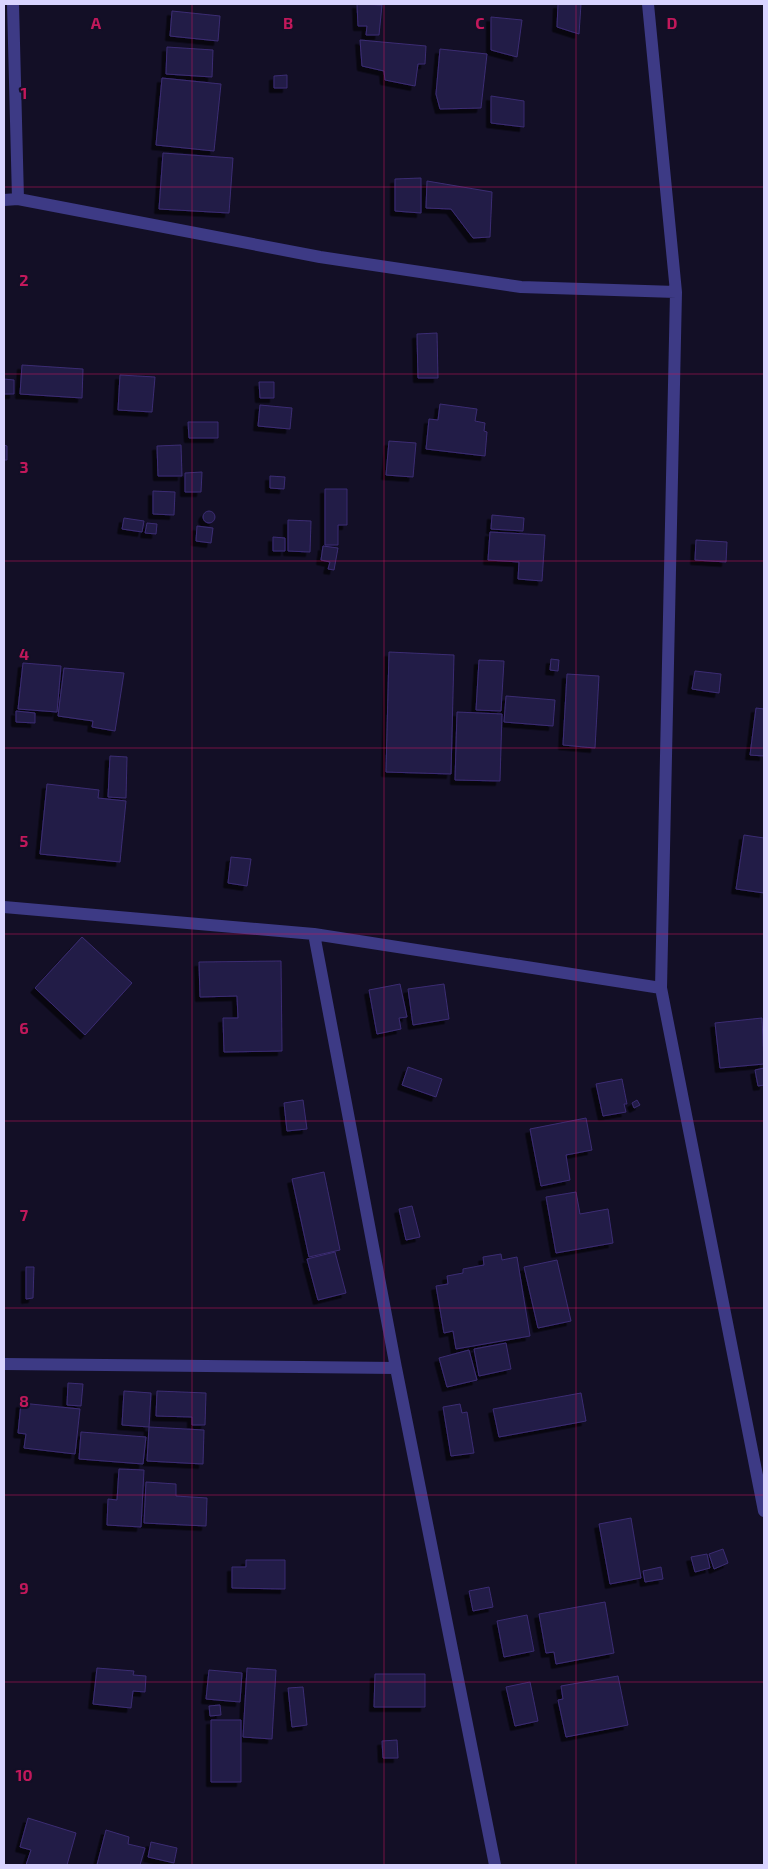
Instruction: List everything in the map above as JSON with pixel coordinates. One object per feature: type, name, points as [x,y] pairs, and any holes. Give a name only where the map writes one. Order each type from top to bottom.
[{"type":"street","points":[[13,4],[18,199]]},
{"type":"street","points":[[648,4],[676,292],[661,988],[764,1511]]},
{"type":"street","points":[[4,200],[18,199],[320,257],[521,287],[676,292]]},
{"type":"street","points":[[4,907],[314,934],[661,988]]},
{"type":"street","points":[[314,934],[396,1368],[495,1865]]},
{"type":"street","points":[[4,1364],[396,1368]]},
{"type":"building","points":[[357,4],[382,5],[379,35],[366,35],[367,26],[358,26]]},
{"type":"building","points":[[558,4],[581,4],[579,34],[557,27]]},
{"type":"building","points":[[172,11],[220,16],[218,41],[170,36]]},
{"type":"building","points":[[491,17],[522,20],[517,57],[491,50]]},
{"type":"building","points":[[360,40],[426,46],[425,64],[418,64],[415,86],[385,80],[384,71],[362,66]]},
{"type":"building","points":[[167,47],[213,50],[212,77],[166,74]]},
{"type":"building","points":[[440,49],[487,54],[481,108],[440,109],[436,94]]},
{"type":"building","points":[[287,75],[287,88],[274,88],[274,76]]},
{"type":"building","points":[[162,78],[221,84],[214,151],[156,145]]},
{"type":"building","points":[[491,96],[524,101],[524,127],[491,123]]},
{"type":"building","points":[[163,153],[233,158],[229,213],[159,209]]},
{"type":"building","points":[[421,178],[421,213],[395,211],[395,179]]},
{"type":"building","points":[[427,181],[492,192],[490,237],[473,238],[451,209],[426,208]]},
{"type":"building","points":[[437,333],[438,378],[418,378],[417,334]]},
{"type":"building","points":[[22,365],[83,369],[82,398],[20,394]]},
{"type":"building","points":[[120,375],[155,377],[152,412],[118,410]]},
{"type":"building","points":[[4,379],[14,380],[14,394],[4,394]]},
{"type":"building","points":[[259,382],[274,382],[274,398],[260,398]]},
{"type":"building","points":[[440,404],[477,409],[475,421],[485,423],[484,431],[487,432],[485,456],[426,449],[429,419],[438,420]]},
{"type":"building","points":[[260,405],[292,408],[290,429],[258,426]]},
{"type":"building","points":[[188,422],[218,422],[218,438],[189,438]]},
{"type":"building","points":[[389,441],[416,443],[413,477],[386,475]]},
{"type":"building","points":[[4,445],[7,446],[7,460],[4,460]]},
{"type":"building","points":[[181,445],[182,476],[158,476],[157,446]]},
{"type":"building","points":[[202,472],[201,492],[185,492],[185,473]]},
{"type":"building","points":[[270,476],[285,477],[284,489],[270,488]]},
{"type":"building","points":[[325,489],[347,489],[347,525],[338,525],[338,545],[325,545]]},
{"type":"building","points":[[153,491],[175,492],[174,515],[153,514]]},
{"type":"building","points":[[207,511],[211,511],[215,517],[211,523],[207,523],[203,519],[203,515]]},
{"type":"building","points":[[492,515],[524,518],[523,531],[491,529]]},
{"type":"building","points":[[124,518],[144,521],[142,532],[122,529]]},
{"type":"building","points":[[288,520],[311,521],[310,552],[288,551]]},
{"type":"building","points":[[147,523],[157,524],[156,534],[145,533]]},
{"type":"building","points":[[197,526],[213,528],[211,543],[196,541]]},
{"type":"building","points":[[490,532],[545,535],[542,581],[518,579],[519,562],[488,560]]},
{"type":"building","points":[[273,537],[285,538],[285,551],[273,551]]},
{"type":"building","points":[[696,540],[727,542],[726,562],[695,560]]},
{"type":"building","points":[[323,546],[338,548],[334,570],[328,569],[330,562],[321,560]]},
{"type":"building","points":[[389,652],[454,655],[451,774],[386,772]]},
{"type":"building","points":[[551,659],[559,660],[558,671],[550,670]]},
{"type":"building","points":[[479,660],[504,661],[501,711],[476,710]]},
{"type":"building","points":[[23,663],[61,666],[57,712],[18,709]]},
{"type":"building","points":[[64,668],[124,673],[115,731],[92,727],[93,721],[58,716]]},
{"type":"building","points":[[695,671],[721,674],[719,693],[692,689]]},
{"type":"building","points":[[567,674],[599,676],[595,748],[563,745]]},
{"type":"building","points":[[506,696],[555,700],[553,726],[504,722]]},
{"type":"building","points":[[756,708],[764,709],[764,756],[750,755]]},
{"type":"building","points":[[16,711],[35,713],[35,723],[16,722]]},
{"type":"building","points":[[457,712],[502,714],[500,781],[455,780]]},
{"type":"building","points":[[110,756],[127,757],[126,798],[108,797]]},
{"type":"building","points":[[47,784],[99,790],[98,798],[126,801],[120,862],[40,854]]},
{"type":"building","points":[[744,835],[764,838],[764,893],[736,889]]},
{"type":"building","points":[[231,857],[251,859],[247,886],[228,883]]},
{"type":"building","points":[[82,937],[132,983],[85,1035],[35,988]]},
{"type":"building","points":[[281,961],[282,1051],[224,1052],[223,1018],[238,1018],[237,996],[200,997],[199,962]]},
{"type":"building","points":[[400,984],[407,1017],[399,1018],[401,1029],[377,1034],[369,990]]},
{"type":"building","points":[[444,984],[449,1019],[413,1025],[408,989]]},
{"type":"building","points":[[762,1018],[764,1064],[720,1068],[715,1023]]},
{"type":"building","points":[[408,1067],[442,1079],[436,1097],[402,1085]]},
{"type":"building","points":[[764,1068],[764,1085],[758,1086],[755,1070]]},
{"type":"building","points":[[622,1079],[627,1104],[624,1104],[626,1112],[603,1116],[596,1084]]},
{"type":"building","points":[[303,1100],[307,1129],[287,1131],[284,1103]]},
{"type":"building","points":[[637,1100],[640,1105],[634,1108],[632,1103]]},
{"type":"building","points":[[586,1118],[592,1150],[566,1155],[570,1180],[541,1186],[530,1129]]},
{"type":"building","points":[[324,1172],[340,1250],[309,1257],[292,1179]]},
{"type":"building","points":[[576,1192],[580,1214],[608,1209],[613,1243],[556,1253],[546,1197]]},
{"type":"building","points":[[412,1206],[420,1237],[406,1240],[399,1209]]},
{"type":"building","points":[[335,1252],[346,1293],[318,1300],[307,1259]]},
{"type":"building","points":[[501,1254],[502,1260],[517,1257],[530,1336],[456,1349],[453,1331],[444,1333],[436,1286],[448,1284],[447,1276],[463,1273],[463,1269],[484,1265],[483,1257]]},
{"type":"building","points":[[557,1260],[571,1321],[538,1328],[524,1267]]},
{"type":"building","points":[[26,1267],[34,1267],[33,1298],[26,1299]]},
{"type":"building","points":[[506,1343],[511,1369],[479,1376],[474,1349]]},
{"type":"building","points":[[469,1350],[477,1380],[447,1387],[439,1358]]},
{"type":"building","points":[[68,1383],[83,1384],[81,1406],[67,1405]]},
{"type":"building","points":[[124,1391],[151,1393],[149,1427],[122,1425]]},
{"type":"building","points":[[157,1391],[206,1393],[205,1425],[192,1425],[192,1417],[156,1416]]},
{"type":"building","points":[[581,1393],[586,1421],[499,1437],[493,1409]]},
{"type":"building","points":[[21,1403],[80,1409],[75,1454],[24,1448],[26,1434],[18,1433]]},
{"type":"building","points":[[460,1404],[462,1413],[467,1412],[474,1453],[451,1456],[443,1407]]},
{"type":"building","points":[[149,1427],[204,1430],[203,1464],[147,1461]]},
{"type":"building","points":[[81,1432],[146,1437],[143,1464],[79,1459]]},
{"type":"building","points":[[119,1469],[144,1470],[141,1527],[107,1525],[108,1499],[117,1500]]},
{"type":"building","points":[[146,1482],[176,1484],[176,1496],[207,1498],[206,1526],[144,1523]]},
{"type":"building","points":[[631,1518],[641,1578],[610,1584],[599,1524]]},
{"type":"building","points":[[723,1549],[728,1563],[714,1569],[709,1554]]},
{"type":"building","points":[[707,1554],[710,1568],[695,1572],[691,1557]]},
{"type":"building","points":[[246,1560],[285,1560],[285,1589],[232,1588],[232,1567],[246,1567]]},
{"type":"building","points":[[661,1567],[663,1579],[645,1582],[643,1571]]},
{"type":"building","points":[[489,1587],[493,1607],[473,1611],[469,1591]]},
{"type":"building","points":[[605,1602],[614,1653],[556,1664],[554,1652],[546,1653],[539,1614]]},
{"type":"building","points":[[527,1615],[534,1651],[504,1657],[497,1621]]},
{"type":"building","points":[[97,1668],[134,1671],[133,1675],[146,1676],[145,1692],[133,1691],[131,1708],[93,1704]]},
{"type":"building","points":[[247,1668],[276,1670],[272,1739],[243,1737]]},
{"type":"building","points":[[209,1670],[242,1673],[240,1702],[206,1699]]},
{"type":"building","points":[[375,1674],[425,1674],[425,1707],[374,1707]]},
{"type":"building","points":[[618,1676],[628,1725],[566,1737],[558,1700],[563,1699],[561,1686]]},
{"type":"building","points":[[530,1682],[538,1721],[515,1726],[506,1687]]},
{"type":"building","points":[[303,1687],[307,1725],[292,1727],[288,1688]]},
{"type":"building","points":[[220,1705],[221,1715],[210,1716],[209,1706]]},
{"type":"building","points":[[211,1720],[241,1720],[241,1782],[211,1782]]},
{"type":"building","points":[[397,1740],[398,1758],[383,1758],[382,1741]]},
{"type":"building","points":[[28,1818],[76,1833],[67,1865],[26,1865],[31,1850],[20,1847]]},
{"type":"building","points":[[106,1830],[129,1837],[128,1844],[145,1848],[140,1865],[97,1865]]},
{"type":"building","points":[[151,1842],[177,1848],[174,1863],[148,1857]]}]
